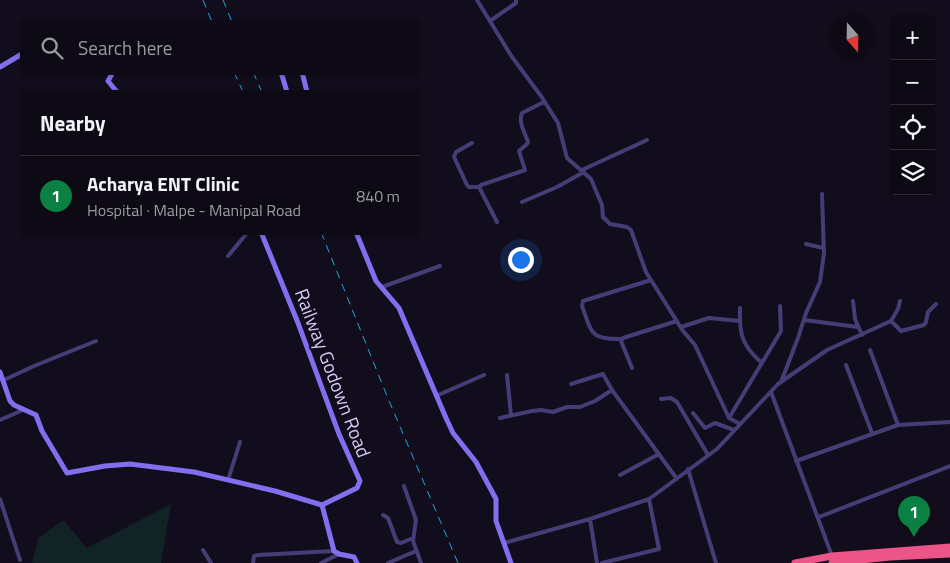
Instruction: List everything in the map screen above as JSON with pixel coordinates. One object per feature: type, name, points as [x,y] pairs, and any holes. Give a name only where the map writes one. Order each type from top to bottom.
[{"type":"highway","points":[[795,563],[950,547]]},
{"type":"highway","points":[[832,559],[891,560],[950,554]]},
{"type":"street","points":[[477,0],[512,57],[558,123],[567,158],[591,179],[602,205],[603,217],[610,224],[627,227],[631,230],[646,272],[681,327],[695,345],[729,418],[740,424]]},
{"type":"street","points":[[490,21],[516,3],[516,0]]},
{"type":"street","points":[[0,67],[20,55]]},
{"type":"street","points":[[112,75],[108,81],[115,90]]},
{"type":"street","points":[[282,75],[286,90]]},
{"type":"street","points":[[303,75],[306,90]]},
{"type":"street","points":[[472,143],[456,152],[454,157],[469,187],[479,187],[525,170],[520,151],[528,142],[520,116],[522,113],[544,102]]},
{"type":"street","points":[[522,202],[557,187],[583,171],[647,140]]},
{"type":"street","points":[[479,187],[496,222]]},
{"type":"street","points":[[780,382],[820,282],[823,266],[822,194]]},
{"type":"street","points":[[228,256],[246,235]]},
{"type":"street","name":"Railway Godown Road","points":[[262,235],[298,323],[339,434],[360,481],[357,488],[322,505]]},
{"type":"street","points":[[357,235],[376,281],[400,308],[453,433],[476,462],[496,499],[496,521],[511,563]]},
{"type":"street","points":[[806,244],[823,248]]},
{"type":"street","points":[[382,288],[440,266]]},
{"type":"street","points":[[651,280],[583,302],[582,306],[592,332],[602,339],[622,339],[624,336],[677,321]]},
{"type":"street","points":[[852,301],[854,314],[862,335]]},
{"type":"street","points":[[504,543],[649,499],[717,449],[780,382],[826,350],[891,320],[898,309],[900,301]]},
{"type":"street","points":[[891,320],[901,331],[924,325],[928,312],[936,304]]},
{"type":"street","points":[[729,418],[781,331],[780,306]]},
{"type":"street","points":[[740,308],[744,344],[762,362]]},
{"type":"street","points":[[681,327],[709,318],[740,321]]},
{"type":"street","points":[[804,320],[858,326]]},
{"type":"street","points":[[622,339],[632,368]]},
{"type":"street","points":[[4,380],[96,341]]},
{"type":"street","points":[[870,350],[898,425]]},
{"type":"street","points":[[846,365],[872,433]]},
{"type":"street","points":[[0,373],[10,401],[23,410],[36,415],[42,431],[67,473],[105,466],[130,464],[194,472],[275,490],[322,505],[337,553]]},
{"type":"street","points":[[572,384],[603,374],[612,390],[677,479]]},
{"type":"street","points":[[436,396],[484,375]]},
{"type":"street","points":[[507,375],[511,415]]},
{"type":"street","points":[[500,418],[541,410],[553,412],[567,407],[580,407],[595,401],[612,390]]},
{"type":"street","points":[[771,392],[819,517],[832,559]]},
{"type":"street","points":[[661,399],[670,398],[676,402],[708,455]]},
{"type":"street","points":[[0,420],[23,410]]},
{"type":"street","points":[[693,413],[705,428],[715,423],[734,430]]},
{"type":"street","points":[[796,461],[898,425],[950,422]]},
{"type":"street","points":[[228,480],[240,442]]},
{"type":"street","points":[[620,475],[659,454]]},
{"type":"street","points":[[819,517],[950,466]]},
{"type":"street","points":[[688,469],[716,563]]},
{"type":"street","points":[[404,486],[417,524],[414,538],[416,551],[421,563]]},
{"type":"street","points":[[0,499],[20,560]]},
{"type":"street","points":[[602,563],[660,549],[649,499]]},
{"type":"street","points":[[383,515],[388,518],[397,542],[414,538]]},
{"type":"street","points":[[590,518],[597,563]]},
{"type":"street","points":[[203,550],[212,563]]},
{"type":"street","points":[[388,563],[416,551]]},
{"type":"street","points":[[321,563],[337,553]]},
{"type":"street","points":[[253,563],[254,556],[258,555],[337,553],[354,557],[357,563]]},
{"type":"shaded area","points":[[171,504],[161,563],[32,563],[38,539],[63,520],[87,548]]},
{"type":"railway","points":[[203,0],[211,20]]},
{"type":"railway","points":[[223,0],[231,20]]},
{"type":"railway","points":[[235,75],[242,90]]},
{"type":"railway","points":[[254,75],[261,90]]},
{"type":"railway","points":[[322,235],[387,396],[458,563]]},
{"type":"place","name":"Acharya ENT Clinic","points":[[914,537]]}]
